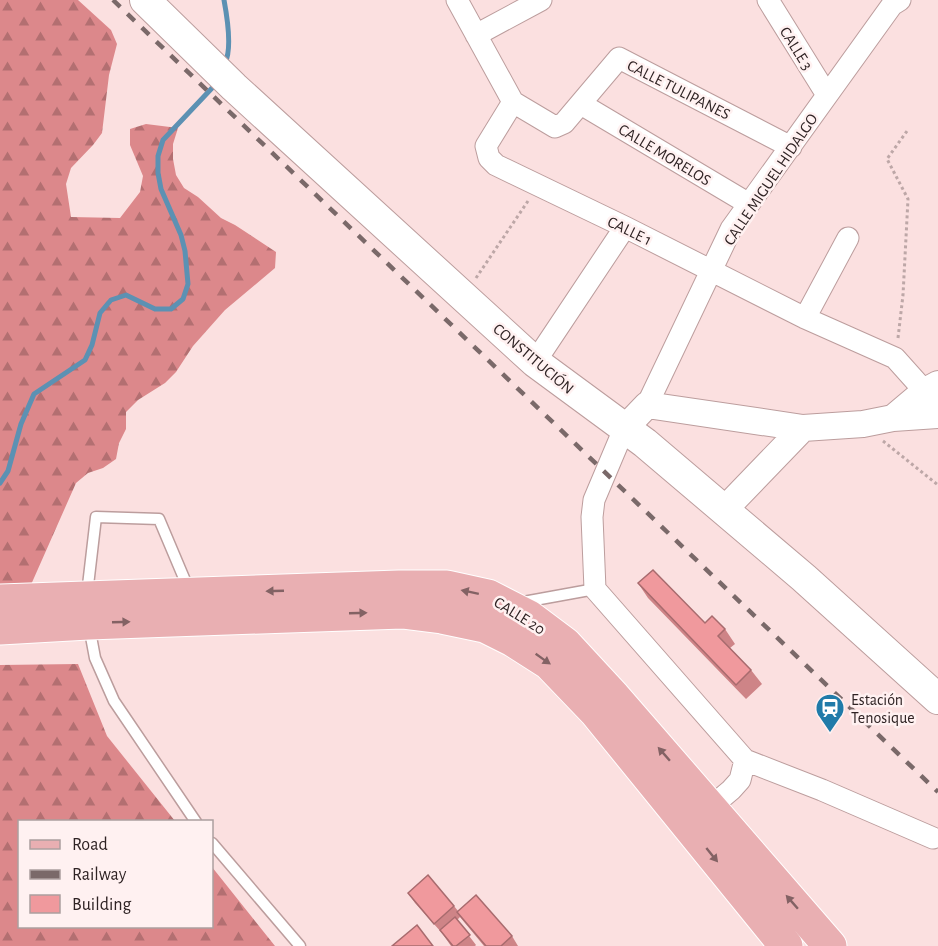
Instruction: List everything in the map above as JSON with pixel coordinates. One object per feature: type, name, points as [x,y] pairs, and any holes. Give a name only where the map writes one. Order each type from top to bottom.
[{"type":"main road","name":"CONSTITUCIÓN","points":[[145,0],[234,87],[535,362],[645,443],[804,578],[938,699]]},
{"type":"main road","name":"CALLE 20","points":[[0,601],[87,610],[196,606],[387,587],[447,586],[488,596],[529,617],[565,644],[614,697],[786,946]]},
{"type":"main road","name":"CALLE 20","points":[[196,606],[402,612],[485,626],[513,640],[549,663],[699,817],[830,946]]},
{"type":"main road","name":"CALLE 20","points":[[0,628],[87,610]]},
{"type":"street","points":[[457,0],[513,102],[555,127],[564,123],[581,104]]},
{"type":"street","points":[[476,35],[541,0]]},
{"type":"street","name":"CALLE 3","points":[[768,0],[827,95]]},
{"type":"street","name":"CALLE MIGUEL HIDALGO","points":[[647,405],[731,229],[892,4],[900,0]]},
{"type":"street","name":"CALLE TULIPANES","points":[[581,104],[620,58],[790,147]]},
{"type":"street","name":"CALLE 1","points":[[513,102],[486,146],[489,158],[496,165],[805,318],[895,358],[934,394]]},
{"type":"street","name":"CALLE MORELOS","points":[[581,104],[749,204]]},
{"type":"street","points":[[535,362],[625,227]]},
{"type":"street","points":[[805,318],[848,238]]},
{"type":"street","points":[[893,418],[934,394]]},
{"type":"street","points":[[933,838],[746,760],[595,589],[592,517],[594,500],[624,429],[647,405],[803,428],[938,415]]},
{"type":"street","points":[[724,510],[803,428]]},
{"type":"street","points":[[699,817],[740,780],[746,760]]},
{"type":"lane","points":[[195,820],[114,701],[95,658],[87,610],[96,517],[159,519],[196,606]]},
{"type":"lane","points":[[506,605],[595,589]]},
{"type":"lane","points":[[213,844],[300,946]]},
{"type":"path","points":[[895,358],[903,295],[908,199],[887,159],[907,131]]},
{"type":"path","points":[[464,297],[538,185]]},
{"type":"path","points":[[863,424],[938,485]]},
{"type":"green space","points":[[0,0],[78,0],[111,30],[117,44],[109,75],[102,133],[71,168],[66,184],[71,217],[120,218],[140,192],[143,176],[130,145],[130,129],[146,124],[178,128],[173,144],[173,159],[176,175],[184,188],[198,197],[221,218],[276,252],[275,268],[225,310],[193,346],[176,372],[165,383],[138,400],[126,412],[126,429],[119,443],[116,459],[103,468],[88,473],[76,483],[30,587],[0,588]]},
{"type":"green space","points":[[78,664],[107,736],[174,820],[18,820],[18,928],[213,928],[213,868],[275,946],[0,946],[0,665]]},
{"type":"building","points":[[653,570],[705,623],[712,616],[725,629],[718,636],[751,670],[736,685],[638,583]]},
{"type":"building","points":[[428,875],[454,906],[434,924],[408,893]]},
{"type":"building","points":[[476,895],[512,936],[501,946],[486,946],[457,912]]},
{"type":"building","points":[[455,917],[470,935],[453,946],[440,930]]},
{"type":"building","points":[[417,925],[433,946],[392,946]]},
{"type":"waterway","points":[[224,0],[229,41],[225,63]]},
{"type":"waterway","points":[[0,483],[8,471],[21,424],[34,394],[85,360],[92,345],[100,313],[111,300],[126,295],[155,309],[171,309],[183,299],[188,284],[185,251],[181,235],[161,189],[158,156],[163,140],[213,87],[215,82]]},
{"type":"railway","points":[[113,0],[938,792]]},
{"type":"place","name":"Estación Tenosique","points":[[830,734]]}]
